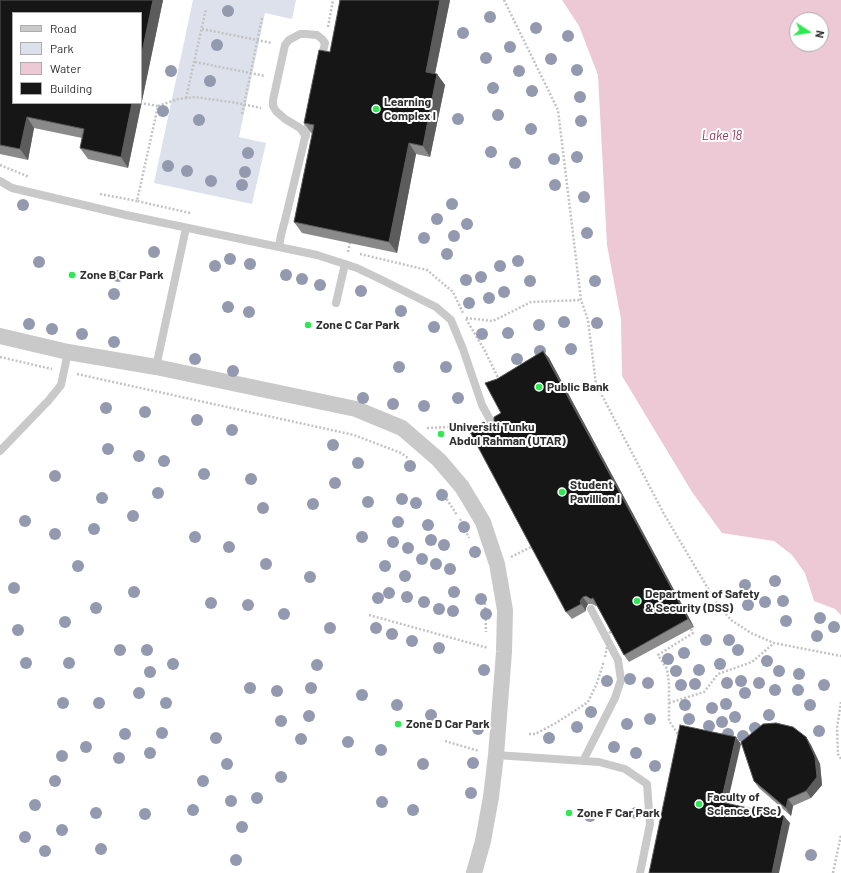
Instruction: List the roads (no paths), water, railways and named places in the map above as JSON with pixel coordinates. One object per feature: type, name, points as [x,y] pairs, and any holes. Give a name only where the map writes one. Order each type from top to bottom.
[{"type":"street","points":[[0,336],[68,352],[156,367],[356,409],[402,428],[439,460],[462,487],[483,522],[497,564],[505,610],[504,652],[496,755],[491,797],[483,841],[474,873]]},
{"type":"lane","points":[[306,136],[300,128],[285,119],[273,106],[272,100],[285,45],[289,40],[300,34],[317,35],[322,38],[325,43],[320,66]]},
{"type":"lane","points":[[279,247],[306,136],[310,113]]},
{"type":"lane","points":[[0,181],[12,188],[126,215],[317,255],[357,268],[436,307],[451,320],[463,349],[482,405],[494,427]]},
{"type":"lane","points":[[156,367],[186,228]]},
{"type":"lane","points":[[336,303],[345,264]]},
{"type":"lane","points":[[0,451],[49,400],[61,385],[68,352]]},
{"type":"lane","points":[[582,760],[615,698],[621,680],[618,660],[591,609]]},
{"type":"lane","points":[[496,755],[599,762],[625,769],[647,784],[650,824],[640,873]]},
{"type":"water","name":"Lake 18","points":[[562,0],[841,0],[841,615],[835,609],[814,601],[805,573],[792,555],[774,541],[722,533],[692,492],[622,376],[621,319],[607,245],[598,75],[579,26]]},
{"type":"place","name":"Learning Complex I","points":[[376,109]]},
{"type":"place","name":"Zone B Car Park","points":[[72,275]]},
{"type":"place","name":"Zone C Car Park","points":[[308,325]]},
{"type":"place","name":"Public Bank","points":[[539,387]]},
{"type":"place","name":"Universiti Tunku Abdul Rahman (UTAR)","points":[[441,434]]},
{"type":"place","name":"Student Pavillion I","points":[[562,492]]},
{"type":"place","name":"Department of Safety & Security (DSS)","points":[[637,601]]},
{"type":"place","name":"Zone D Car Park","points":[[398,724]]},
{"type":"place","name":"Faculty of Science (FSc)","points":[[699,804]]},
{"type":"place","name":"Zone F Car Park","points":[[569,813]]}]
